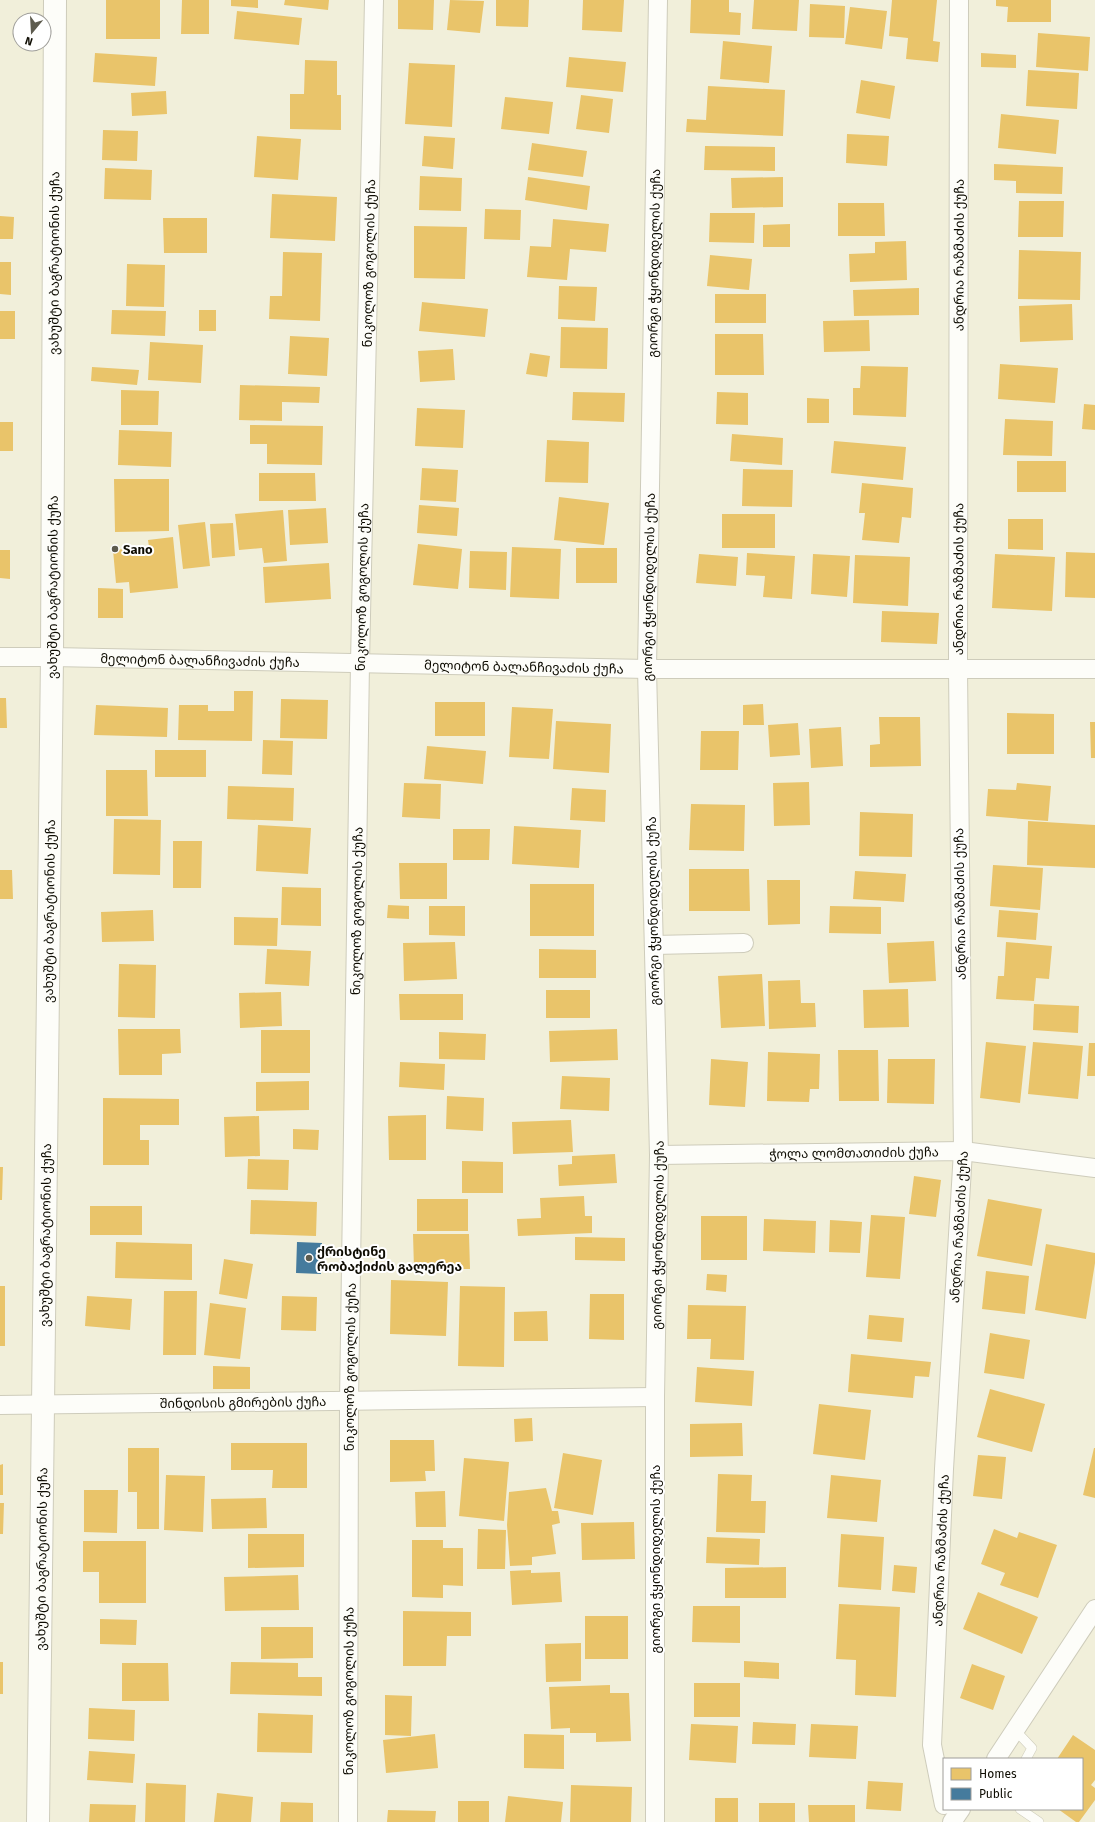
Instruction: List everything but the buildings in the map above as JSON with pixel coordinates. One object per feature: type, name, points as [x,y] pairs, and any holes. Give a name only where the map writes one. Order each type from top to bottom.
[{"type":"street","name":"ვახუშტი ბაგრატიონის ქუჩა","points":[[38,1822],[52,657],[55,0]]},
{"type":"street","name":"ნიკოლოზ გოგოლის ქუჩა","points":[[348,1822],[349,1402],[360,662],[374,0]]},
{"type":"street","name":"გიორგი ჭყონდიდელის ქუჩა","points":[[656,1822],[655,1397],[659,1155],[647,669],[658,0]]},
{"type":"street","name":"ანდრია რაზმაძის ქუჩა","points":[[943,1782],[932,1745],[944,1469],[963,1151],[958,668],[959,0]]},
{"type":"street","name":"მელიტონ ბალანჩივაძის ქუჩა","points":[[0,658],[52,657],[360,662],[647,669],[1095,669]]},
{"type":"street","points":[[654,945],[744,943]]},
{"type":"street","name":"ჭოლა ლომთათიძის ქუჩა","points":[[659,1155],[963,1151],[1095,1168]]},
{"type":"street","name":"შინდისის გმირების ქუჩა","points":[[0,1405],[349,1402],[655,1397]]},
{"type":"street","points":[[997,1758],[1016,1731],[1095,1609]]},
{"type":"lane","points":[[1016,1731],[1032,1748],[1027,1758]]},
{"type":"lane","points":[[1021,1810],[1039,1822]]},
{"type":"place","name":"Sano","points":[[115,549]]},
{"type":"place","name":"ქრისტინე რობაქიძის გალერეა","points":[[309,1258]]}]
